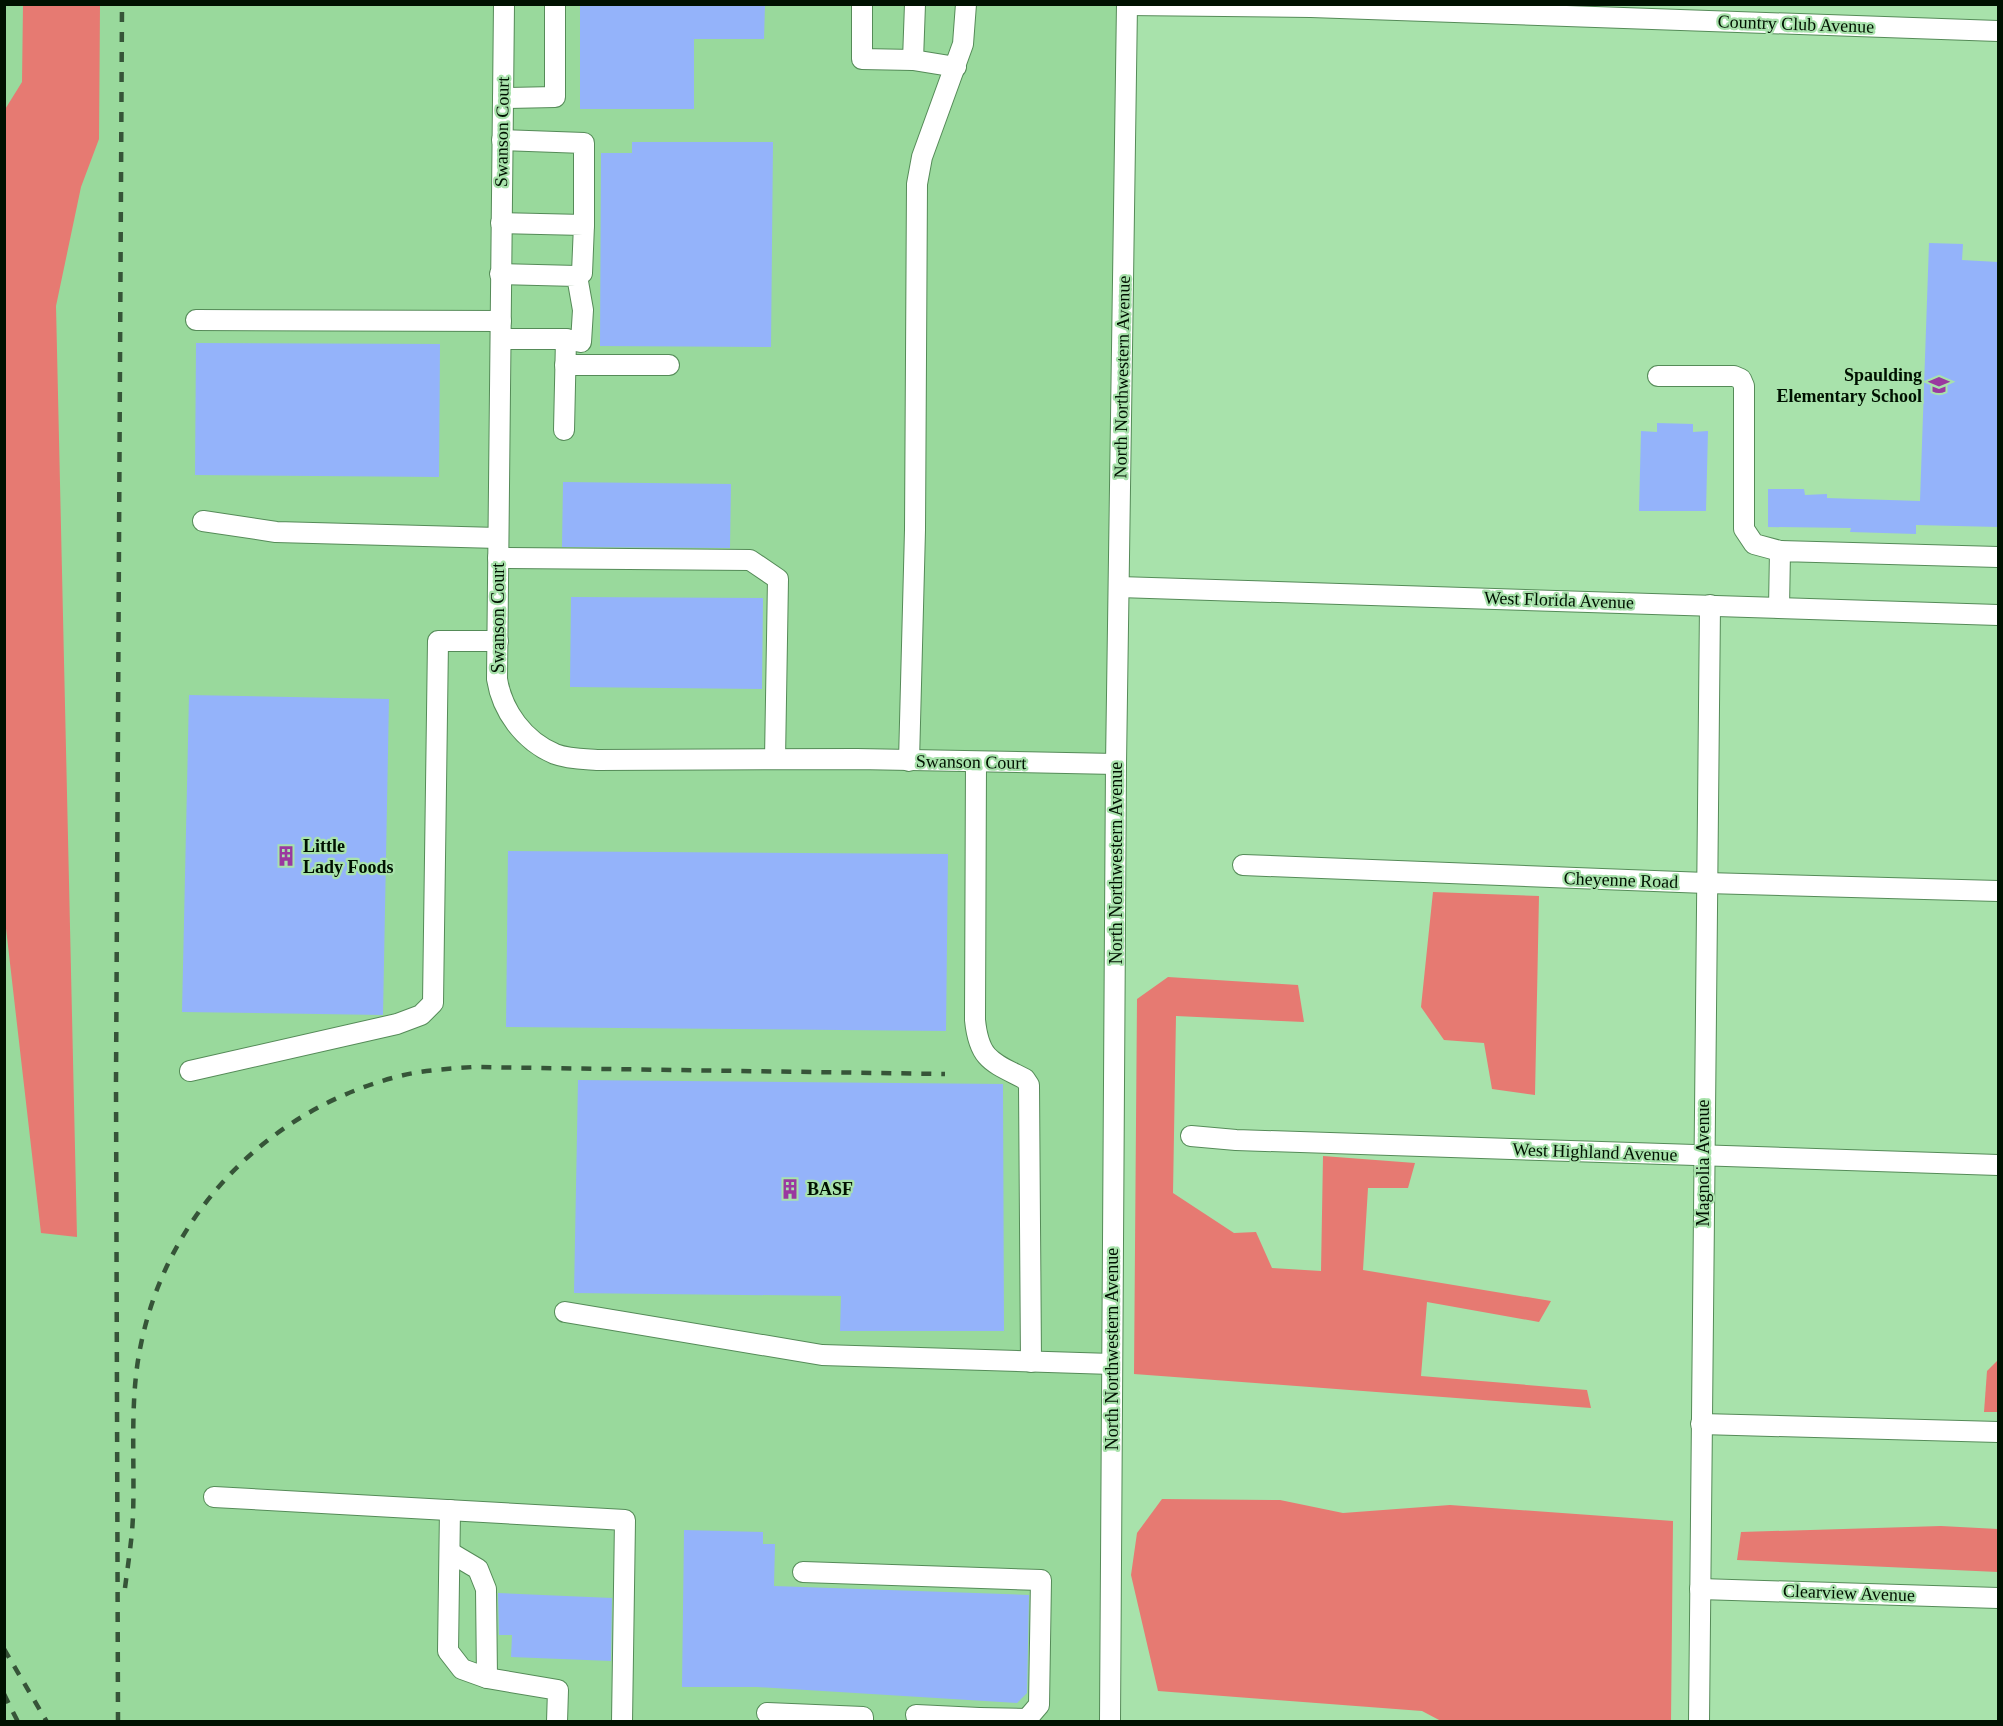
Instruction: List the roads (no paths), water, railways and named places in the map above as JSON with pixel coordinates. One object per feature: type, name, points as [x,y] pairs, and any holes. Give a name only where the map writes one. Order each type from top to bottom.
[{"type":"street","name":"Swanson Court","points":[[504,4],[497,679],[508,712],[516,724],[537,743],[555,753],[597,760],[909,760],[1116,764]]},
{"type":"street","points":[[503,98],[555,97],[555,4]]},
{"type":"street","points":[[862,4],[862,59],[913,60],[956,67]]},
{"type":"street","points":[[913,60],[915,4]]},
{"type":"street","points":[[909,760],[915,530],[917,184],[922,157],[963,45],[966,4]]},
{"type":"street","name":"Country Club Avenue","points":[[1127,5],[1311,7],[1998,31]]},
{"type":"street","name":"North Northwestern Avenue","points":[[1110,1722],[1116,764],[1127,5]]},
{"type":"street","points":[[501,274],[577,276],[582,273],[584,225],[584,143],[502,140]]},
{"type":"street","points":[[501,223],[584,225]]},
{"type":"street","points":[[196,320],[501,330],[580,342],[583,310],[577,276]]},
{"type":"street","points":[[564,430],[566,339]]},
{"type":"street","points":[[565,365],[669,365]]},
{"type":"street","points":[[1658,376],[1734,376],[1741,379],[1744,386],[1743,529],[1754,544],[1780,551],[1998,557]]},
{"type":"street","points":[[203,521],[276,532],[498,538]]},
{"type":"street","points":[[1779,608],[1780,551]]},
{"type":"street","points":[[498,558],[750,560],[778,579],[776,759]]},
{"type":"street","name":"West Florida Avenue","points":[[1119,587],[1998,615]]},
{"type":"street","name":"Magnolia Avenue","points":[[1699,1722],[1710,605]]},
{"type":"street","points":[[190,1071],[397,1024],[421,1015],[433,1003],[438,641],[498,641]]},
{"type":"street","points":[[976,762],[975,1020],[977,1042],[987,1058],[1025,1079],[1029,1085],[1031,1362]]},
{"type":"street","name":"Cheyenne Road","points":[[1243,865],[1706,883],[1998,891]]},
{"type":"street","name":"West Highland Avenue","points":[[1191,1136],[1236,1140],[1998,1165]]},
{"type":"street","points":[[565,1312],[822,1354],[1112,1365]]},
{"type":"street","points":[[1701,1424],[1998,1432]]},
{"type":"street","points":[[214,1497],[625,1520],[622,1722]]},
{"type":"street","points":[[450,1510],[448,1651],[462,1669],[487,1678],[558,1690],[556,1722]]},
{"type":"street","points":[[451,1553],[478,1569],[486,1589],[487,1678]]},
{"type":"street","points":[[803,1572],[1041,1580],[1039,1706],[1027,1719],[979,1720],[916,1715]]},
{"type":"street","name":"Clearview Avenue","points":[[1700,1589],[1998,1598]]},
{"type":"street","points":[[767,1713],[863,1717],[863,1722]]},
{"type":"railway","points":[[118,1722],[116,1083],[122,4]]},
{"type":"railway","points":[[125,1588],[133,1516],[133,1430],[137,1365],[154,1296],[174,1252],[200,1211],[230,1174],[266,1142],[306,1115],[349,1093],[396,1077],[424,1071],[473,1067],[945,1074]]},
{"type":"railway","points":[[4,1649],[47,1722]]},
{"type":"railway","points":[[4,1694],[18,1722]]},
{"type":"place","name":"Spaulding Elementary School","points":[[1939,385]]},
{"type":"place","name":"Little Lady Foods","points":[[286,856]]},
{"type":"place","name":"BASF","points":[[790,1189]]}]
